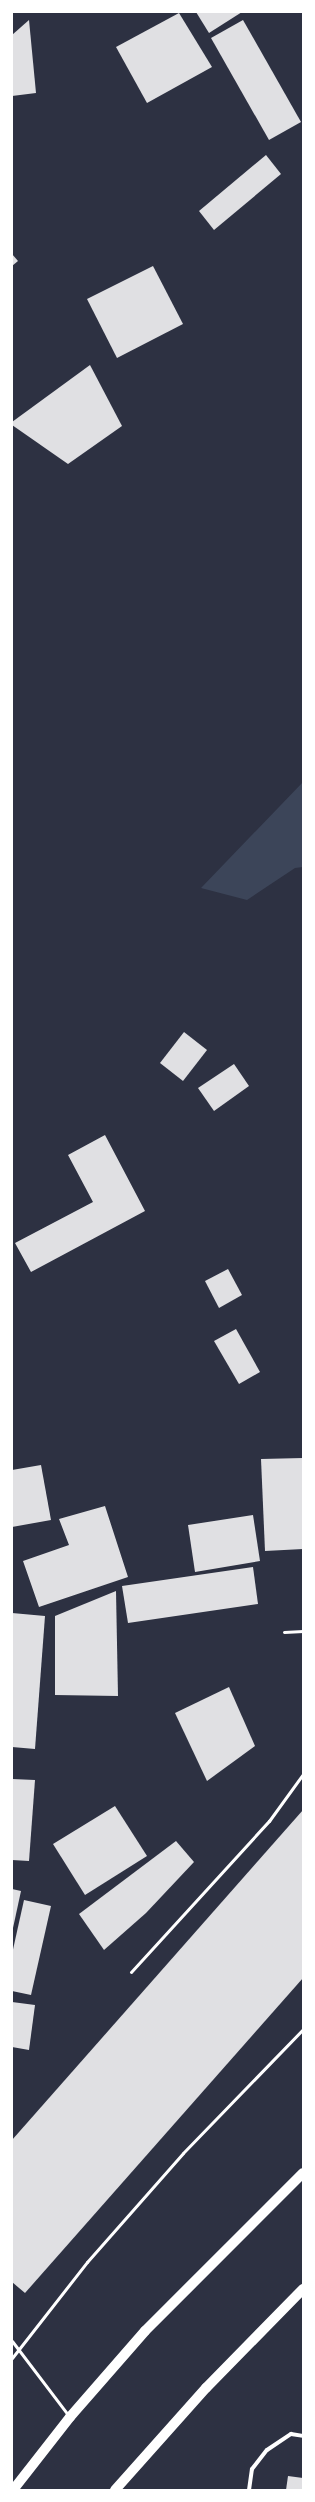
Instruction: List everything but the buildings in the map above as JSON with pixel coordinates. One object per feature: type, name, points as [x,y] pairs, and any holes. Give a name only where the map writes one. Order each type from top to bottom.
[{"type":"main road","points":[[13,2490],[70,2417],[145,2331],[303,2173]]},
{"type":"main road","points":[[115,2490],[206,2388],[303,2289]]},
{"type":"street","points":[[249,2490],[252,2469],[267,2450],[291,2434],[303,2436]]},
{"type":"lane","points":[[284,1632],[303,1632]]},
{"type":"lane","points":[[131,1972],[270,1821],[303,1774]]},
{"type":"lane","points":[[12,2358],[87,2262],[178,2159],[303,2029]]},
{"type":"lane","points":[[12,2341],[70,2417]]},
{"type":"shaded area","points":[[303,782],[303,867],[295,868],[247,900],[201,888]]}]
